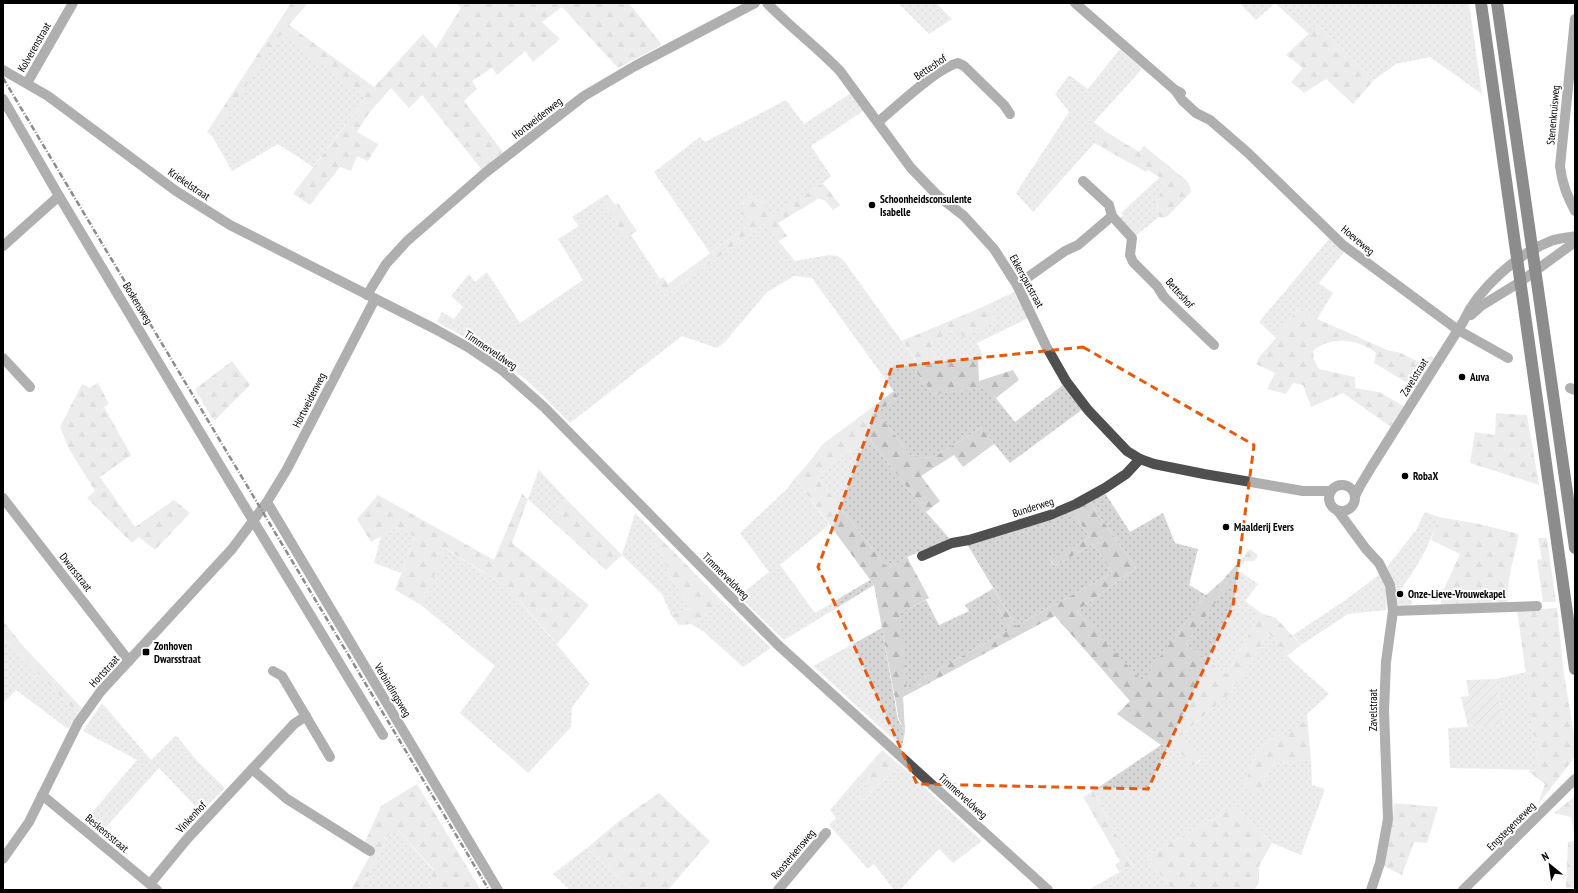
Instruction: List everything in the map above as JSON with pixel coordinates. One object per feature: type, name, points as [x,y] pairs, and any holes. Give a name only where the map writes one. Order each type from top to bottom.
[{"type":"highway","points":[[1481,3],[1575,669]]},
{"type":"highway","points":[[1497,3],[1575,548]]},
{"type":"street","name":"Kolverenstraat","points":[[27,83],[73,3]]},
{"type":"street","name":"Hortweidenweg","points":[[264,506],[287,469],[386,264],[407,241],[485,173],[578,101],[634,66],[755,3]]},
{"type":"street","name":"Ekkersputstraat","points":[[767,3],[827,57],[840,71],[896,148],[923,182],[964,216],[981,233],[1000,258],[1017,285],[1049,352],[1066,381],[1076,395],[1127,451],[1140,459],[1154,464],[1204,474],[1302,491],[1332,491]]},
{"type":"street","name":"Hoeveweg","points":[[1075,3],[1175,90],[1182,100],[1192,109],[1210,120],[1260,165],[1343,245],[1508,358]]},
{"type":"street","name":"Stenenkruisweg","points":[[1574,208],[1561,180],[1560,166],[1575,18]]},
{"type":"street","name":"Betteshof","points":[[878,122],[935,76],[952,65],[958,63],[964,66],[1004,105],[1010,114]]},
{"type":"street","name":"Kriekelstraat","points":[[3,70],[27,83],[71,112],[176,191],[205,210],[230,225],[371,297]]},
{"type":"street","name":"Boskensweg","points":[[3,99],[231,484],[251,523]]},
{"type":"street","name":"Betteshof","points":[[1084,181],[1109,205],[1112,216],[1132,238],[1130,255],[1133,262],[1157,286],[1164,297],[1214,345]]},
{"type":"street","points":[[3,246],[60,196]]},
{"type":"street","points":[[1017,285],[1065,251],[1078,245],[1112,216]]},
{"type":"street","name":"Zavelstraat","points":[[1360,539],[1353,525],[1352,508],[1356,501],[1355,496],[1469,309],[1490,284],[1517,261],[1551,241],[1575,236]]},
{"type":"street","name":"Zavelstraat","points":[[1460,326],[1481,306],[1520,282],[1575,242]]},
{"type":"street","name":"Timmerveldweg","points":[[371,297],[471,349],[519,384],[544,407],[777,644],[1048,890]]},
{"type":"street","points":[[3,358],[30,387]]},
{"type":"street","name":"Bunderweg","points":[[922,556],[952,542],[970,540],[1050,515],[1076,504],[1105,488],[1126,474],[1140,459]]},
{"type":"street","name":"Zavelstraat","points":[[1332,491],[1338,486],[1346,486],[1372,466]]},
{"type":"street","points":[[1346,486],[1353,491],[1355,496]]},
{"type":"street","name":"Ekkersputstraat","points":[[1302,491],[1322,499],[1335,509]]},
{"type":"street","points":[[1332,491],[1329,499],[1335,509],[1344,512],[1352,508]]},
{"type":"street","name":"Dwarsstraat","points":[[3,498],[129,661]]},
{"type":"street","name":"Hortstraat","points":[[3,858],[29,822],[78,723],[101,691],[202,582],[264,506]]},
{"type":"street","name":"Verbindingsweg","points":[[264,506],[498,890]]},
{"type":"street","name":"Zavelstraat","points":[[1335,509],[1379,563],[1386,575],[1390,585],[1393,611],[1386,662],[1384,711],[1388,819],[1380,863],[1371,890]]},
{"type":"street","points":[[251,523],[316,632]]},
{"type":"street","points":[[251,523],[383,735]]},
{"type":"street","points":[[1393,611],[1537,606]]},
{"type":"street","points":[[273,671],[282,676],[330,757]]},
{"type":"street","name":"Vinkenhof","points":[[154,887],[187,839],[294,724],[306,716]]},
{"type":"street","points":[[252,769],[286,799],[370,851]]},
{"type":"street","name":"Engstegenseweg","points":[[1463,890],[1575,779]]},
{"type":"street","name":"Beskensstraat","points":[[42,795],[154,887]]},
{"type":"street","name":"Roosterkensweg","points":[[778,890],[826,833]]},
{"type":"highlighted area","points":[[1083,347],[1254,445],[1233,606],[1148,789],[917,784],[818,567],[892,367]]},
{"type":"green space","points":[[291,3],[308,3],[289,25],[374,87],[423,34],[436,48],[461,8],[456,3],[629,3],[662,45],[618,68],[562,7],[542,22],[560,39],[533,62],[525,51],[497,75],[492,68],[472,81],[477,89],[464,101],[503,152],[482,170],[422,95],[409,108],[391,88],[369,113],[357,132],[378,144],[368,161],[357,156],[351,171],[340,167],[310,205],[293,194],[366,98],[281,34],[212,136],[207,132]]},
{"type":"green space","points":[[898,3],[936,3],[952,19],[929,34]]},
{"type":"green space","points":[[1239,3],[1275,3],[1256,20]]},
{"type":"green space","points":[[1275,3],[1469,3],[1482,94],[1430,57],[1396,64],[1374,80],[1318,25],[1309,34]]},
{"type":"green space","points":[[1318,25],[1374,80],[1353,104],[1326,79],[1304,93],[1291,82],[1303,68],[1286,55]]},
{"type":"green space","points":[[281,33],[366,98],[313,167],[278,144],[232,171],[212,136]]},
{"type":"green space","points":[[1120,49],[1142,69],[1094,122],[1105,131],[1033,212],[1016,193],[1069,112],[1055,94],[1069,75],[1088,89]]},
{"type":"green space","points":[[851,93],[863,111],[811,146],[831,176],[823,183],[772,216],[752,196],[744,201],[742,204],[750,224],[710,253],[654,172],[700,137],[705,142],[786,100],[804,124]]},
{"type":"green space","points":[[1105,131],[1139,152],[1144,146],[1186,180],[1190,186],[1191,192],[1168,216],[1164,218],[1159,217],[1157,204],[1164,180],[1148,170],[1146,172],[1094,143]]},
{"type":"green space","points":[[1160,177],[1164,180],[1157,204],[1159,217],[1134,237],[1119,219],[1123,215],[1121,213]]},
{"type":"green space","points":[[823,183],[840,205],[833,210],[824,200],[818,199],[778,223],[787,236],[778,242],[764,224],[665,296],[656,282],[663,277],[668,284],[750,224],[740,211],[744,201],[752,196],[761,199],[772,215]]},
{"type":"green space","points":[[607,194],[615,205],[618,203],[637,231],[626,238],[601,198]]},
{"type":"green space","points":[[601,198],[626,238],[631,235],[660,279],[656,282],[665,296],[764,224],[795,261],[829,255],[838,256],[844,261],[916,361],[910,364],[933,394],[987,387],[1015,422],[1063,385],[1083,409],[1010,463],[981,428],[934,457],[924,458],[910,455],[877,412],[898,397],[812,278],[794,276],[767,292],[725,342],[717,348],[682,336],[570,423],[537,390],[515,371],[460,335],[437,322],[442,312],[454,319],[463,307],[451,296],[469,274],[475,282],[487,272],[520,323],[583,280],[558,239],[579,226],[572,217]]},
{"type":"green space","points":[[1329,239],[1344,252],[1319,283],[1333,293],[1317,319],[1297,310],[1276,338],[1259,322]]},
{"type":"green space","points":[[1014,292],[1028,318],[977,343],[983,355],[978,358],[937,365],[931,343],[957,328],[964,337],[997,320],[987,305]]},
{"type":"green space","points":[[987,305],[998,320],[964,338],[957,328],[931,343],[937,365],[978,358],[979,381],[1013,370],[1019,380],[996,398],[987,388],[933,394],[910,364],[916,360],[902,341]]},
{"type":"green space","points":[[1297,310],[1387,350],[1401,353],[1419,362],[1431,356],[1434,358],[1416,388],[1374,363],[1376,353],[1369,348],[1353,342],[1336,341],[1320,346],[1313,351],[1314,360],[1319,369],[1355,377],[1355,388],[1379,392],[1405,407],[1391,427],[1343,393],[1311,407],[1303,385],[1293,383],[1286,394],[1267,389],[1275,373],[1256,364],[1260,356]]},
{"type":"green space","points":[[232,361],[250,385],[214,421],[195,389]]},
{"type":"green space","points":[[98,383],[109,404],[104,407],[131,455],[100,477],[135,527],[174,500],[190,513],[155,550],[139,537],[132,543],[87,498],[95,491],[69,449],[60,427],[82,384],[90,388]]},
{"type":"green space","points":[[894,391],[898,397],[877,412],[910,455],[924,458],[934,457],[981,428],[994,444],[963,467],[954,455],[921,476],[940,501],[926,512],[869,438],[841,457],[817,477],[888,569],[907,557],[929,598],[900,613],[907,690],[921,684],[920,680],[1010,629],[989,591],[993,588],[1016,626],[1112,573],[1093,544],[1055,566],[1050,560],[1090,537],[1071,510],[1089,501],[1136,568],[1077,611],[1142,681],[1206,595],[1222,581],[1250,549],[1258,555],[1255,561],[1245,561],[1186,644],[1226,674],[1261,613],[1276,618],[1301,645],[1287,656],[1269,633],[1231,693],[1179,737],[1201,759],[1193,766],[1171,743],[1161,745],[1117,714],[1130,701],[1055,616],[903,697],[905,731],[899,720],[874,585],[795,478],[823,444]]},
{"type":"green space","points":[[1496,413],[1527,415],[1539,485],[1470,463],[1475,432],[1495,435]]},
{"type":"green space","points":[[869,438],[926,512],[950,539],[907,557],[888,569],[817,477],[841,457]]},
{"type":"green space","points":[[539,470],[567,500],[550,519],[528,499]]},
{"type":"green space","points":[[795,478],[829,525],[780,565],[815,613],[870,580],[874,585],[784,640],[739,596],[769,572],[740,533],[787,489]]},
{"type":"green space","points":[[1105,493],[1130,532],[1163,513],[1175,543],[1198,549],[1189,585],[1206,595],[1142,682],[1077,611],[1136,568],[1089,501]]},
{"type":"green space","points":[[522,494],[528,499],[512,543],[589,605],[557,644],[509,588],[446,549],[421,605],[395,590],[415,537],[397,527],[371,542],[357,519],[378,495],[494,560]]},
{"type":"green space","points":[[567,500],[622,555],[606,570],[550,519]]},
{"type":"green space","points":[[1071,510],[1090,537],[1050,561],[1055,566],[1093,544],[1112,573],[1016,626],[967,544]]},
{"type":"green space","points":[[1425,512],[1439,517],[1432,537],[1423,555],[1400,590],[1410,596],[1412,603],[1410,607],[1400,607],[1396,603],[1392,579],[1387,567],[1416,530]]},
{"type":"green space","points":[[635,513],[658,536],[652,545],[663,555],[670,576],[691,608],[671,615],[662,594],[622,555]]},
{"type":"green space","points":[[1439,517],[1479,524],[1519,534],[1509,578],[1507,604],[1441,605],[1441,600],[1433,601],[1433,592],[1444,589],[1460,554],[1431,540]]},
{"type":"green space","points":[[397,527],[415,537],[401,573],[374,563],[381,536]]},
{"type":"green space","points":[[658,536],[722,601],[704,617],[691,624],[679,625],[671,615],[691,608],[670,576],[663,555],[652,545]]},
{"type":"green space","points":[[1538,538],[1547,538],[1556,602],[1543,602],[1537,560],[1542,559]]},
{"type":"green space","points":[[445,549],[509,588],[590,684],[572,707],[571,727],[528,773],[460,713],[495,666],[421,605]]},
{"type":"green space","points":[[1238,570],[1258,584],[1245,601],[1261,613],[1226,674],[1186,644]]},
{"type":"green space","points":[[1381,573],[1386,590],[1386,610],[1348,614],[1301,645],[1293,635],[1347,599]]},
{"type":"green space","points":[[989,591],[1010,629],[920,680],[922,683],[907,691],[899,613],[926,600],[939,625],[969,611],[965,605]]},
{"type":"green space","points":[[722,601],[771,648],[743,667],[703,631],[691,624],[704,617]]},
{"type":"green space","points":[[1557,608],[1564,674],[1574,735],[1574,758],[1537,806],[1545,784],[1528,771],[1539,770],[1517,610]]},
{"type":"green space","points":[[3,621],[24,647],[82,708],[78,714],[5,640],[3,642]]},
{"type":"green space","points":[[882,628],[898,720],[905,731],[902,747],[813,666]]},
{"type":"green space","points":[[1269,633],[1287,656],[1329,694],[1307,714],[1284,739],[1275,732],[1256,754],[1243,788],[1260,793],[1271,764],[1311,760],[1312,785],[1325,789],[1301,855],[1272,843],[1236,806],[1146,857],[1173,890],[1088,890],[1132,865],[1093,791],[1161,745],[1171,743],[1193,766],[1201,760],[1179,737],[1231,693]]},
{"type":"green space","points":[[5,640],[78,714],[68,729],[16,690],[3,703],[3,642]]},
{"type":"green space","points":[[1526,672],[1539,770],[1450,768],[1448,728],[1504,725],[1496,679]]},
{"type":"green space","points":[[1496,679],[1504,725],[1468,727],[1461,697],[1469,696],[1466,680]]},
{"type":"green space","points":[[102,703],[151,760],[176,735],[198,762],[225,788],[201,812],[159,768],[98,836],[83,823],[137,760],[83,731]]},
{"type":"green space","points":[[1307,714],[1311,760],[1271,764],[1260,794],[1243,788],[1256,754],[1275,732],[1284,738]]},
{"type":"green space","points":[[882,750],[901,766],[873,789],[865,800],[858,798],[869,778],[861,774]]},
{"type":"green space","points":[[901,766],[982,841],[953,863],[939,849],[900,890],[894,890],[874,864],[868,869],[829,825],[836,818],[830,810],[861,774],[869,778],[858,798],[865,800],[873,789]]},
{"type":"green space","points":[[417,784],[481,890],[429,890],[433,869],[399,831],[391,831],[361,890],[351,890],[372,852],[365,842],[381,806]]},
{"type":"green space","points":[[1093,791],[1132,865],[1119,872],[1115,865],[1120,861],[1083,797]]},
{"type":"green space","points":[[659,793],[710,841],[668,890],[632,890],[587,848],[619,821]]},
{"type":"green space","points":[[1575,796],[1575,839],[1571,817],[1554,813]]},
{"type":"green space","points":[[1394,803],[1438,807],[1427,843],[1414,842],[1402,875],[1383,866],[1393,817]]},
{"type":"green space","points":[[1236,806],[1272,843],[1259,866],[1259,882],[1254,890],[1173,890],[1146,857]]},
{"type":"green space","points":[[391,831],[399,831],[433,870],[429,890],[361,890]]},
{"type":"green space","points":[[1575,841],[1575,888],[1566,888],[1568,842]]},
{"type":"green space","points":[[587,848],[632,890],[570,890],[553,874]]},
{"type":"railway","points":[[3,78],[489,890]]},
{"type":"place","name":"Schoonheidsconsulente Isabelle","points":[[872,205]]},
{"type":"place","name":"Auva","points":[[1462,377]]},
{"type":"place","name":"RobaX","points":[[1405,476]]},
{"type":"place","name":"Maalderij Evers","points":[[1226,527]]},
{"type":"place","name":"Onze-Lieve-Vrouwekapel","points":[[1400,594]]},
{"type":"place","name":"Zonhoven Dwarsstraat","points":[[146,652]]}]
